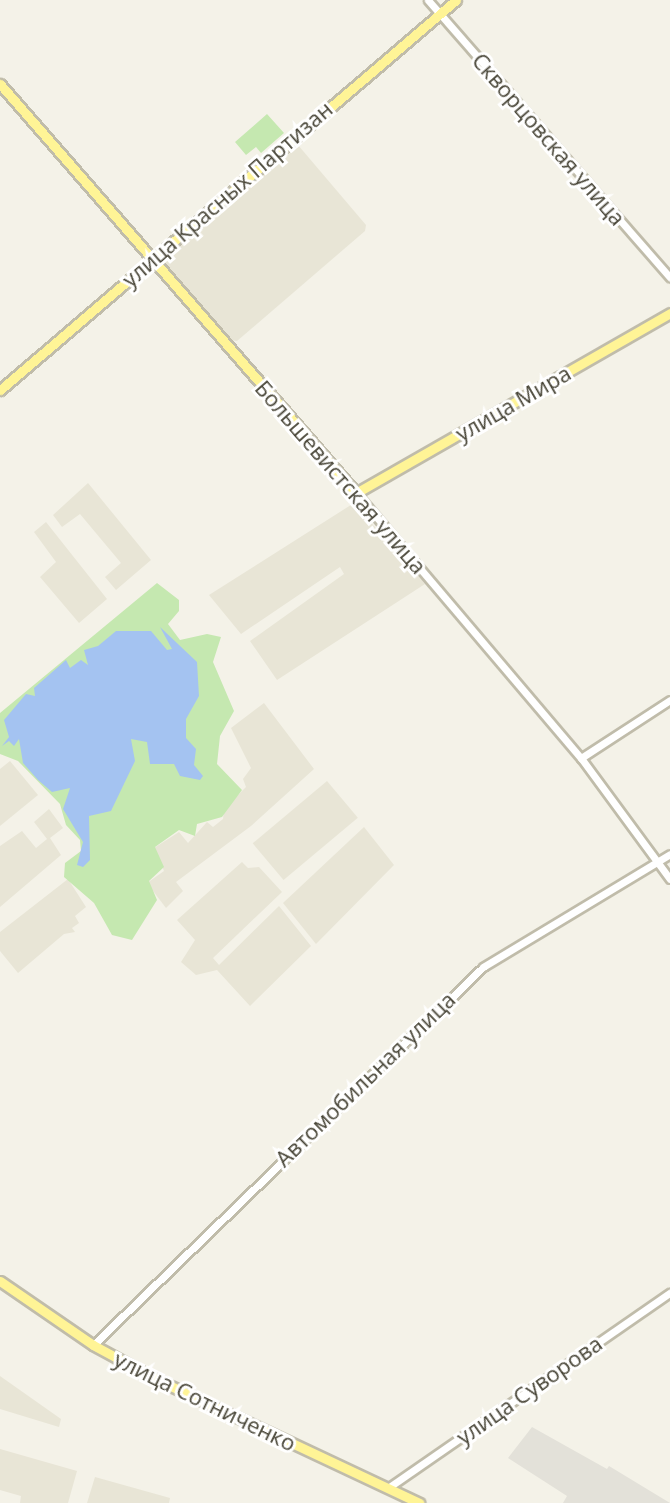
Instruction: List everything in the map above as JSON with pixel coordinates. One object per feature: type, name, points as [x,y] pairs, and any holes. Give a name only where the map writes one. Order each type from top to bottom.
[{"type":"main road","name":"улица Красных Партизан","points":[[0,390],[456,0]]},
{"type":"main road","name":"Большевистская улица","points":[[0,84],[356,493]]},
{"type":"main road","name":"улица Мира","points":[[356,493],[670,313]]},
{"type":"main road","name":"улица Сотниченко","points":[[0,1281],[93,1345],[419,1503]]},
{"type":"street","name":"Скворцовская улица","points":[[428,0],[670,277]]},
{"type":"street","name":"Большевистская улица","points":[[356,493],[581,758],[670,879]]},
{"type":"street","points":[[581,758],[670,700]]},
{"type":"street","name":"Автомобильная улица","points":[[93,1345],[483,967],[670,854]]},
{"type":"street","name":"улица Суворова","points":[[388,1488],[670,1293]]},
{"type":"shaded area","points":[[298,145],[366,225],[365,231],[237,341],[229,340],[161,260],[289,147]]},
{"type":"shaded area","points":[[88,483],[151,560],[116,590],[105,577],[121,563],[80,514],[62,527],[53,515]]},
{"type":"shaded area","points":[[354,503],[425,584],[277,680],[250,641],[344,574],[340,567],[241,634],[209,595]]},
{"type":"shaded area","points":[[46,522],[107,599],[79,623],[40,577],[56,562],[34,532]]},
{"type":"shaded area","points":[[264,703],[314,769],[251,826],[176,882],[183,891],[166,908],[147,883],[164,871],[154,848],[179,832],[188,843],[207,822],[213,827],[223,819],[224,809],[246,787],[243,779],[251,768],[231,728]]},
{"type":"shaded area","points":[[10,761],[38,795],[0,826],[0,769]]},
{"type":"shaded area","points":[[327,781],[358,818],[284,880],[253,843]]},
{"type":"shaded area","points":[[49,809],[63,828],[50,838],[61,855],[0,907],[0,846],[22,831],[36,848],[47,839],[34,822]]},
{"type":"shaded area","points":[[364,827],[394,865],[316,944],[283,903]]},
{"type":"shaded area","points":[[242,862],[248,868],[259,867],[282,892],[213,958],[219,965],[279,906],[311,946],[250,1006],[217,970],[196,975],[181,962],[195,940],[177,920]]},
{"type":"shaded area","points":[[68,879],[86,907],[75,916],[79,923],[72,928],[75,932],[64,934],[18,973],[0,951],[0,932]]},
{"type":"shaded area","points":[[0,1376],[61,1419],[59,1427],[0,1409]]},
{"type":"shaded area","points":[[532,1427],[607,1469],[609,1466],[670,1503],[563,1503],[567,1496],[508,1458]]},
{"type":"shaded area","points":[[0,1449],[77,1471],[68,1503],[20,1503],[21,1496],[0,1490]]},
{"type":"shaded area","points":[[95,1477],[170,1498],[169,1503],[87,1503]]},
{"type":"green space","points":[[267,114],[284,133],[261,153],[256,147],[246,155],[235,142]]},
{"type":"green space","points":[[157,583],[179,600],[179,611],[168,624],[180,640],[207,634],[221,637],[213,662],[234,711],[220,736],[217,764],[242,790],[222,817],[197,824],[195,836],[179,830],[155,847],[164,867],[149,881],[157,900],[132,940],[112,935],[94,903],[64,877],[65,863],[81,851],[80,840],[66,825],[60,804],[18,761],[0,754],[0,713]]},
{"type":"water","points":[[160,627],[197,662],[199,696],[186,719],[186,738],[196,749],[194,765],[203,776],[200,780],[180,776],[174,764],[150,764],[147,742],[131,739],[135,761],[111,811],[89,816],[90,860],[83,867],[77,865],[83,842],[63,809],[70,788],[52,792],[38,780],[23,763],[19,739],[14,746],[9,741],[2,746],[9,737],[4,720],[26,694],[35,696],[34,688],[66,660],[70,668],[81,660],[88,665],[84,650],[98,646],[116,631],[151,631],[167,650],[172,649]]}]
